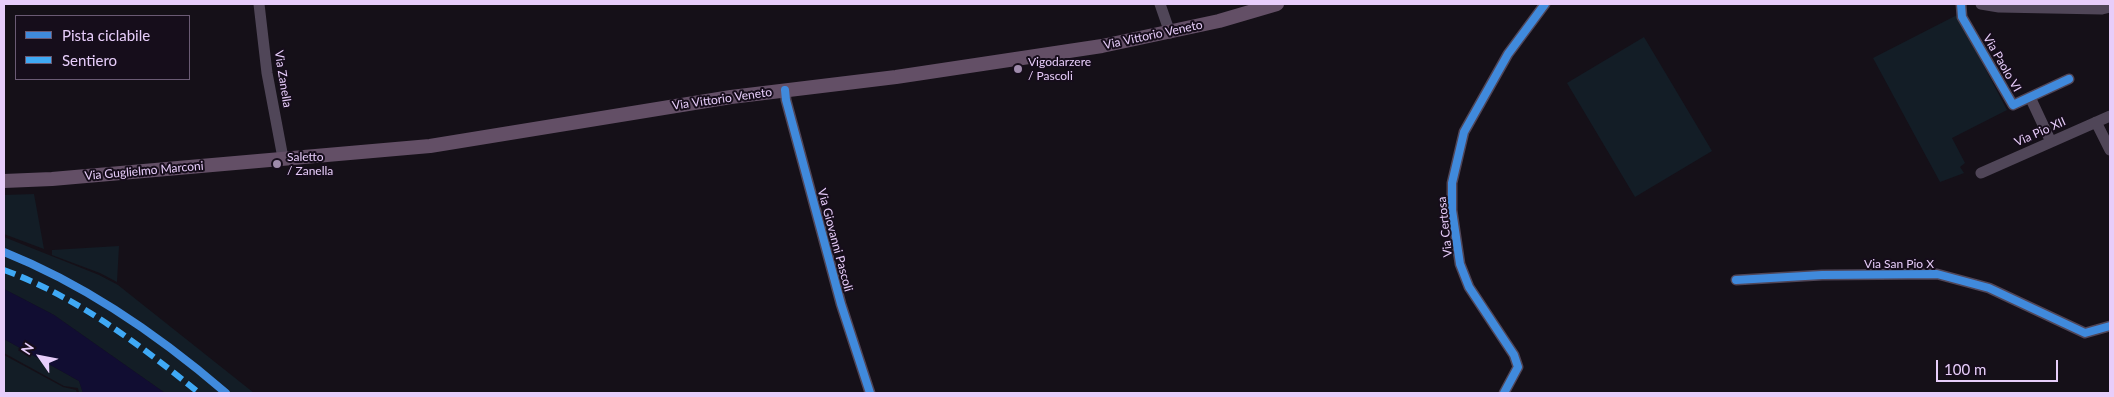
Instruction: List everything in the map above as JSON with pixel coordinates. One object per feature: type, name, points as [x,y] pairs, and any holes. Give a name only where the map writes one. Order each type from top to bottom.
[{"type":"main road","name":"Via Vittorio Veneto","points":[[283,158],[430,146],[673,106],[1006,60],[1170,33],[1277,4]]},
{"type":"main road","name":"Via Guglielmo Marconi","points":[[4,181],[283,158]]},
{"type":"street","name":"Via Zanella","points":[[259,4],[268,73],[283,158]]},
{"type":"street","points":[[1160,4],[1170,33]]},
{"type":"street","name":"Via Certosa","points":[[1504,393],[1518,368],[1509,347],[1469,287],[1460,264],[1452,210],[1452,183],[1464,132],[1508,54],[1545,4]]},
{"type":"street","name":"Via Paolo VI","points":[[1961,4],[1962,17],[2013,105],[2069,79]]},
{"type":"street","points":[[1981,4],[2102,9],[2110,7]]},
{"type":"street","name":"Via Giovanni Pascoli","points":[[785,90],[786,100],[841,304],[870,393]]},
{"type":"street","name":"Via Paolo VI","points":[[2030,97],[2051,142]]},
{"type":"street","name":"Via Pio XII","points":[[1981,173],[2110,116]]},
{"type":"street","points":[[2096,122],[2110,150]]},
{"type":"street","name":"Via San Pio X","points":[[1736,280],[1822,275],[1937,274],[1989,288],[2085,333],[2110,326]]},
{"type":"shaded area","points":[[1957,15],[2007,110],[1952,138],[1965,163],[1960,167],[1964,173],[1940,182],[1873,58]]},
{"type":"shaded area","points":[[1644,37],[1712,151],[1635,197],[1567,83]]},
{"type":"shaded area","points":[[34,194],[44,249],[4,234],[4,195]]},
{"type":"shaded area","points":[[4,237],[99,275],[118,285],[254,393],[165,393],[54,315],[4,289]]},
{"type":"shaded area","points":[[119,246],[117,282],[100,273],[52,255],[52,250]]},
{"type":"shaded area","points":[[4,289],[54,315],[165,393],[83,393],[79,381],[4,339]]},
{"type":"shaded area","points":[[4,339],[79,381],[83,393],[79,393],[78,388],[64,386],[4,353]]},
{"type":"shaded area","points":[[4,355],[63,387],[76,390],[77,393],[4,393]]},
{"type":"marked path","points":[[4,270],[57,294],[106,323],[199,393]]},
{"type":"cycle path","points":[[1504,393],[1518,367],[1514,355],[1469,287],[1460,264],[1452,210],[1452,183],[1464,132],[1508,54],[1545,4]]},
{"type":"cycle path","points":[[1961,4],[1962,17],[2013,105],[2069,79]]},
{"type":"cycle path","points":[[785,90],[786,100],[841,304],[870,393]]},
{"type":"cycle path","points":[[4,252],[63,280],[121,314],[175,352],[226,393]]},
{"type":"cycle path","points":[[1736,280],[1822,275],[1937,274],[1989,288],[2085,333],[2110,326]]},
{"type":"place","name":"Vigodarzere / Pascoli","points":[[1018,69]]},
{"type":"place","name":"Saletto / Zanella","points":[[277,164]]}]
